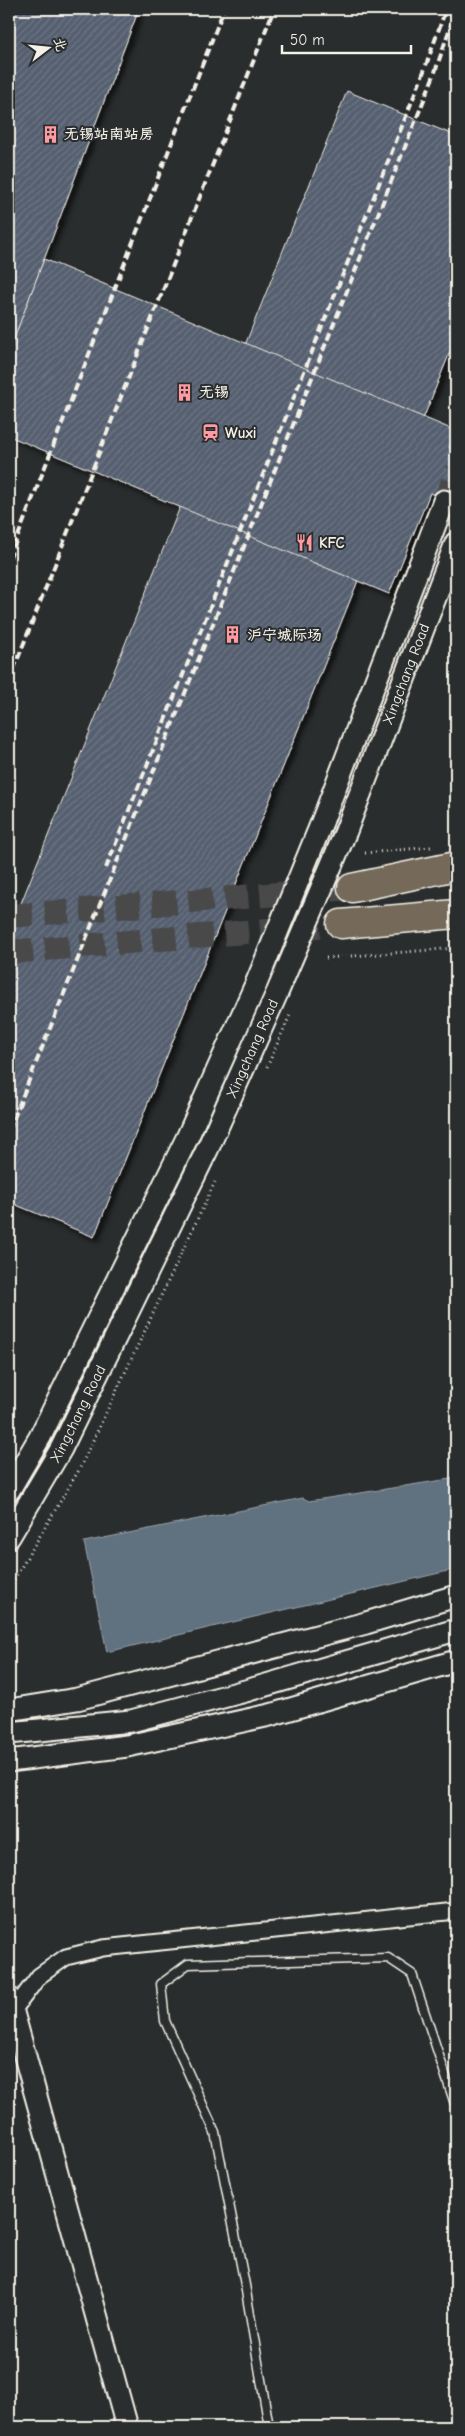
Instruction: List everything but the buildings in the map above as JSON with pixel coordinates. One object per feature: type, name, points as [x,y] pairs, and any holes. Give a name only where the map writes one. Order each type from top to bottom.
[{"type":"highway","points":[[456,866],[352,888],[456,882]]},
{"type":"highway","points":[[456,914],[341,924],[456,933]]},
{"type":"main road","name":"Xingchang Road","points":[[9,1490],[40,1437],[187,1138],[256,984],[322,822],[444,501]]},
{"type":"main road","name":"Xingchang Road","points":[[9,1537],[70,1431],[208,1148],[346,831],[455,550]]},
{"type":"main road","points":[[9,1710],[77,1699],[366,1623],[456,1596]]},
{"type":"main road","points":[[9,1733],[131,1720],[249,1690],[456,1630]]},
{"type":"main road","points":[[9,1761],[127,1746],[270,1715],[456,1661]]},
{"type":"main road","points":[[11,2005],[127,2427]]},
{"type":"street","points":[[11,2005],[39,1976],[66,1957],[103,1948],[456,1911]]},
{"type":"lane","points":[[270,2427],[215,2132],[165,2021],[161,1984],[188,1964],[388,1958],[412,1974],[456,2107]]},
{"type":"path","points":[[365,853],[438,847]]},
{"type":"path","points":[[326,958],[456,948]]},
{"type":"water","points":[[456,1478],[456,1569],[107,1652],[84,1542],[303,1498],[309,1501]]},
{"type":"tunnel","points":[[444,501],[456,469]]},
{"type":"tunnel","points":[[9,916],[352,888]]},
{"type":"tunnel","points":[[9,952],[341,924]]},
{"type":"railway","points":[[9,559],[224,9]]},
{"type":"railway","points":[[9,681],[274,9]]},
{"type":"railway","points":[[106,868],[424,71],[446,9]]},
{"type":"railway","points":[[9,1130],[434,75],[456,10]]},
{"type":"place","name":"无锡站南站房","points":[[50,134]]},
{"type":"place","name":"无锡","points":[[185,392]]},
{"type":"place","name":"Wuxi","points":[[211,433]]},
{"type":"place","name":"KFC","points":[[305,543]]},
{"type":"place","name":"沪宁城际场","points":[[233,635]]}]
